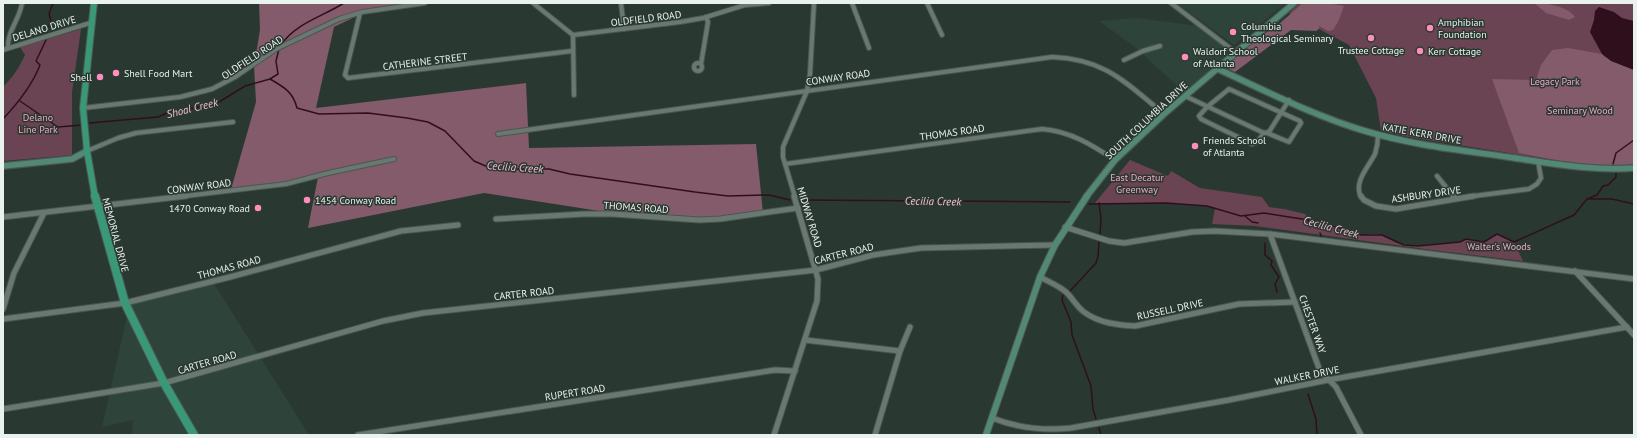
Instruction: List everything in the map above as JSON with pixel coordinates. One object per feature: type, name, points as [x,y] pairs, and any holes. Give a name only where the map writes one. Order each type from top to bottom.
[{"type":"main road","name":"MEMORIAL DRIVE","points":[[94,3],[90,23],[83,108],[97,207],[125,302],[164,383],[194,435]]},
{"type":"main road","name":"SOUTH COLUMBIA DRIVE","points":[[986,435],[1040,277],[1065,227],[1092,188],[1115,160],[1164,114],[1294,3]]},
{"type":"main road","name":"KATIE KERR DRIVE","points":[[1218,69],[1343,124],[1378,135],[1596,169],[1617,170],[1634,168]]},
{"type":"main road","points":[[3,166],[72,159],[88,151]]},
{"type":"street","points":[[8,48],[7,42],[18,19],[22,3]]},
{"type":"street","name":"OLDFIELD ROAD","points":[[83,108],[102,104],[148,101],[197,94],[211,90],[235,78],[283,45],[334,21],[360,13],[425,3]]},
{"type":"street","points":[[533,3],[573,35],[572,50],[574,95]]},
{"type":"street","points":[[621,3],[624,29]]},
{"type":"street","name":"OLDFIELD ROAD","points":[[573,35],[680,22],[706,17],[745,4],[769,3]]},
{"type":"street","name":"MIDWAY ROAD","points":[[774,435],[817,302],[818,279],[785,164],[783,147],[807,91],[810,74],[814,3]]},
{"type":"street","points":[[852,3],[869,48]]},
{"type":"street","points":[[927,3],[942,35]]},
{"type":"street","points":[[1171,3],[1236,52]]},
{"type":"street","name":"CATHERINE STREET","points":[[360,13],[345,75],[348,78],[572,50]]},
{"type":"street","points":[[701,64],[708,22],[706,17]]},
{"type":"street","name":"DELANO DRIVE","points":[[3,50],[90,23]]},
{"type":"street","points":[[1124,60],[1143,51],[1160,46]]},
{"type":"street","name":"CONWAY ROAD","points":[[498,134],[1052,57],[1066,57],[1098,64],[1109,70],[1164,114]]},
{"type":"street","points":[[1185,96],[1207,107],[1265,133],[1287,142],[1290,141],[1302,123],[1282,112],[1229,89],[1226,90],[1207,107],[1199,118],[1252,144],[1265,133],[1269,132],[1282,112],[1289,100]]},
{"type":"street","points":[[88,151],[118,138],[136,133],[233,122]]},
{"type":"street","name":"THOMAS ROAD","points":[[785,164],[1042,129],[1052,129],[1076,136],[1115,160]]},
{"type":"street","name":"ASHBURY DRIVE","points":[[1378,135],[1376,151],[1358,188],[1360,196],[1369,204],[1386,209],[1396,209],[1455,198],[1529,189],[1537,184],[1541,178],[1538,161]]},
{"type":"street","name":"CONWAY ROAD","points":[[3,217],[286,184],[328,173],[394,159]]},
{"type":"street","points":[[1437,176],[1455,198]]},
{"type":"street","name":"THOMAS ROAD","points":[[496,219],[584,214],[614,214],[720,220],[798,208]]},
{"type":"street","points":[[3,309],[5,298],[12,279],[44,213]]},
{"type":"street","name":"THOMAS ROAD","points":[[3,319],[125,302],[230,277],[401,231],[458,225]]},
{"type":"street","points":[[1065,227],[1109,241],[1124,243],[1192,232],[1214,231],[1270,234],[1634,279]]},
{"type":"street","name":"CHESTER WAY","points":[[1270,234],[1320,371],[1335,385],[1348,414],[1361,435]]},
{"type":"street","name":"CARTER ROAD","points":[[3,409],[164,383],[383,321],[423,312],[816,270],[873,254],[921,248],[1055,245]]},
{"type":"street","points":[[1575,271],[1634,335]]},
{"type":"street","name":"RUSSELL DRIVE","points":[[1040,277],[1054,284],[1067,294],[1080,308],[1097,319],[1117,325],[1135,326],[1239,304],[1295,302]]},
{"type":"street","points":[[875,435],[900,351],[910,327]]},
{"type":"street","name":"WALKER DRIVE","points":[[992,418],[1015,427],[1056,430],[1627,327]]},
{"type":"street","points":[[805,340],[900,351]]},
{"type":"street","name":"RUPERT ROAD","points":[[358,435],[387,433],[775,370],[795,371]]},
{"type":"shaded area","name":"Columbia Theological Seminary","points":[[1177,3],[1286,3],[1234,45]]},
{"type":"shaded area","points":[[1599,7],[1614,12],[1622,18],[1634,21],[1634,70],[1611,61],[1602,54],[1590,32],[1595,11]]},
{"type":"shaded area","name":"Waldorf School of Atlanta","points":[[1137,18],[1198,26],[1231,51],[1184,92],[1135,47],[1099,21]]},
{"type":"shaded area","points":[[213,282],[309,435],[132,435],[133,420],[102,427],[130,303]]},
{"type":"green space","points":[[259,3],[412,3],[363,13],[334,27],[316,108],[526,83],[529,148],[756,144],[763,213],[703,221],[638,217],[484,193],[308,228],[318,177],[230,193],[256,102],[254,66],[260,30]]},
{"type":"green space","name":"Legacy Park","points":[[1300,3],[1634,3],[1634,164],[1572,163],[1409,137],[1381,131],[1376,98],[1349,45],[1289,13]]},
{"type":"green space","points":[[1303,3],[1327,3],[1344,6],[1339,20],[1333,30],[1328,31],[1319,26],[1319,29],[1316,31],[1291,30],[1235,72],[1227,68],[1230,62],[1242,50],[1279,24]]},
{"type":"green space","points":[[1534,3],[1562,8],[1567,10],[1575,17],[1569,20],[1546,13]]},
{"type":"green space","name":"Delano Line Park","points":[[81,29],[72,92],[72,155],[3,161],[3,87],[16,72],[25,55],[20,47]]},
{"type":"green space","name":"Seminary Wood","points":[[1568,48],[1602,54],[1605,57],[1634,70],[1634,164],[1620,166],[1592,165],[1519,153],[1492,79],[1536,80],[1541,65],[1552,50]]},
{"type":"green space","name":"East Decatur Greenway","points":[[1130,160],[1168,176],[1171,171],[1200,188],[1262,197],[1269,207],[1305,214],[1309,220],[1327,223],[1361,235],[1382,235],[1397,243],[1412,246],[1460,242],[1466,239],[1484,242],[1495,235],[1500,235],[1514,242],[1523,261],[1255,226],[1212,224],[1215,208],[1199,205],[1095,203]]},
{"type":"waterway","points":[[3,119],[24,94],[37,73],[40,65],[36,61],[47,38],[47,31],[51,21],[49,14],[53,3]]},
{"type":"waterway","name":"Shoal Creek","points":[[281,45],[294,31],[344,3]]},
{"type":"waterway","name":"Shoal Creek","points":[[270,79],[278,74],[276,61],[279,49]]},
{"type":"waterway","name":"Shoal Creek","points":[[89,123],[158,117],[169,112],[204,106],[219,102],[245,86],[270,79]]},
{"type":"waterway","name":"Cecilia Creek","points":[[270,79],[287,90],[293,98],[297,108],[319,114],[368,113],[428,122],[445,131],[474,161],[488,167],[506,169],[549,169],[570,174],[695,192],[728,196],[769,195],[790,200]]},
{"type":"waterway","name":"Shoal Creek","points":[[20,101],[58,127],[82,125]]},
{"type":"waterway","name":"Cecilia Creek","points":[[1613,164],[1616,153],[1634,140]]},
{"type":"waterway","name":"Cecilia Creek","points":[[1099,204],[1166,203],[1207,206],[1241,216],[1264,213],[1321,222],[1361,235],[1382,235],[1404,245],[1418,246],[1460,242],[1466,239],[1484,242],[1497,234],[1514,242],[1574,215],[1587,199],[1597,195],[1603,186],[1608,185],[1616,177],[1616,173]]},
{"type":"waterway","points":[[1589,199],[1612,199],[1634,204]]},
{"type":"waterway","name":"Cecilia Creek","points":[[796,200],[1070,202]]},
{"type":"waterway","name":"Cecilia Creek","points":[[1089,204],[1099,204]]},
{"type":"waterway","points":[[1099,204],[1101,218],[1100,235]]},
{"type":"waterway","points":[[1245,216],[1252,222],[1258,223]]},
{"type":"waterway","name":"Cecilia Creek","points":[[1308,220],[1310,227]]},
{"type":"waterway","points":[[1320,233],[1322,238]]},
{"type":"waterway","points":[[1070,291],[1096,263],[1099,242]]},
{"type":"waterway","points":[[1265,243],[1265,255],[1272,261],[1271,265],[1279,277],[1275,284],[1277,292]]},
{"type":"waterway","points":[[1063,295],[1062,300],[1071,322],[1072,335],[1091,386],[1093,409],[1096,419]]},
{"type":"waterway","points":[[1308,394],[1316,419],[1317,435]]},
{"type":"waterway","points":[[1099,428],[1101,435]]},
{"type":"place","name":"Amphibian Foundation","points":[[1430,28]]},
{"type":"place","name":"Columbia Theological Seminary","points":[[1233,32]]},
{"type":"place","name":"Trustee Cottage","points":[[1371,38]]},
{"type":"place","name":"Kerr Cottage","points":[[1420,51]]},
{"type":"place","name":"Waldorf School of Atlanta","points":[[1185,57]]},
{"type":"place","name":"Shell Food Mart","points":[[116,73]]},
{"type":"place","name":"Shell","points":[[100,77]]},
{"type":"place","name":"Friends School of Atlanta","points":[[1195,146]]},
{"type":"place","name":"1454 Conway Road","points":[[307,200]]},
{"type":"place","name":"1470 Conway Road","points":[[258,208]]},
{"type":"park label","name":"Walter's Woods","points":[[1499,246]]}]
